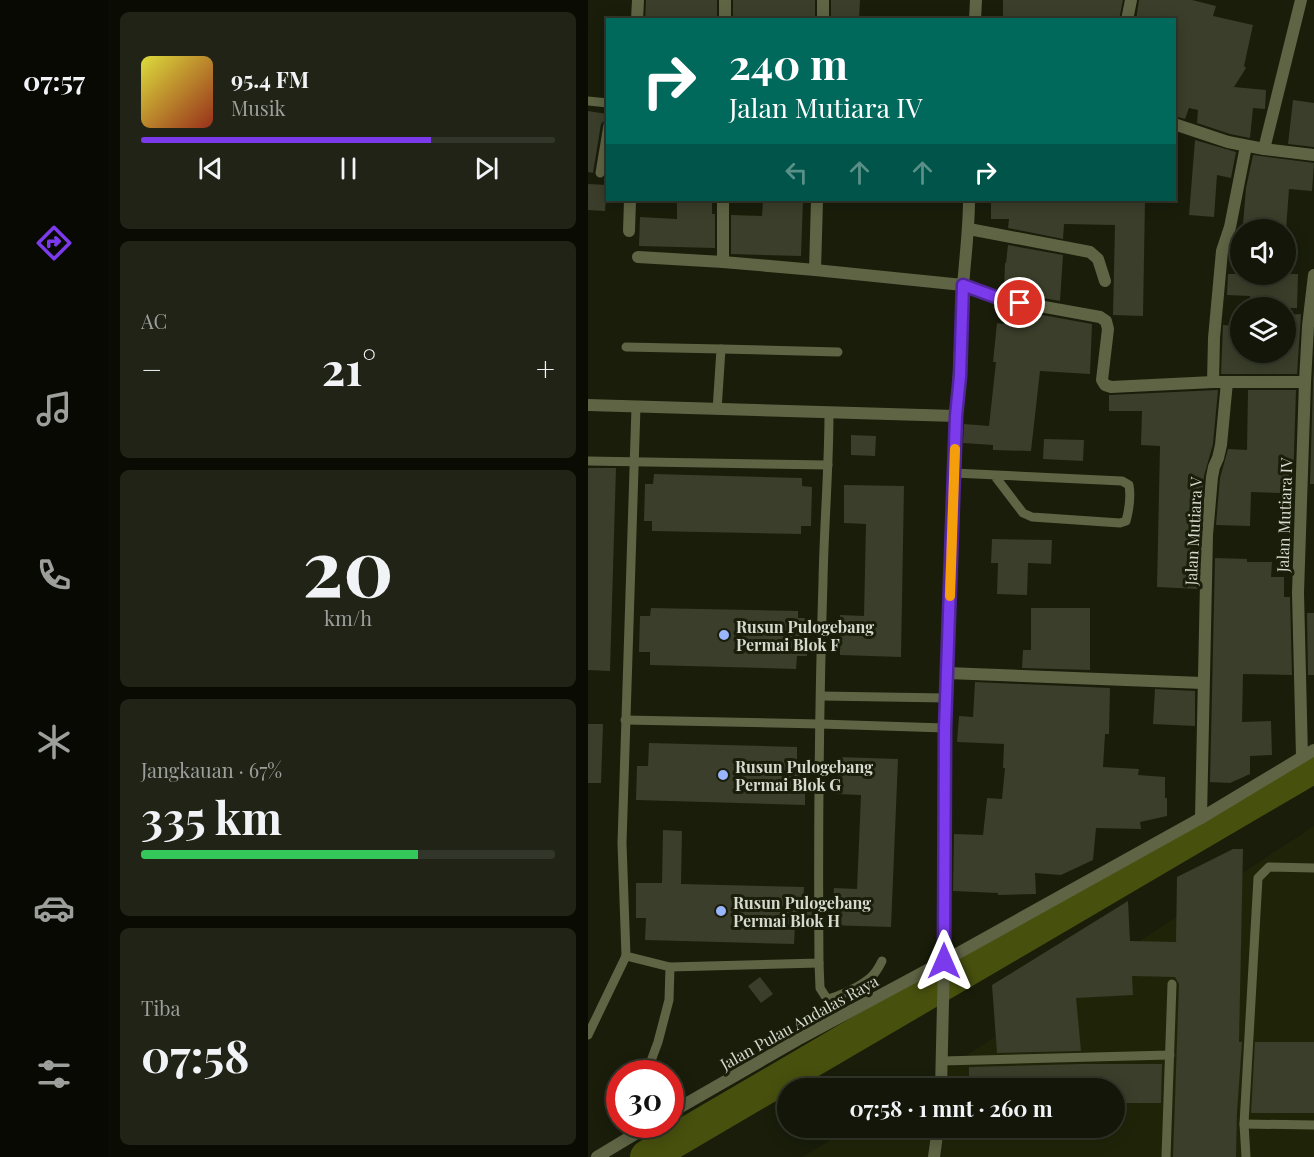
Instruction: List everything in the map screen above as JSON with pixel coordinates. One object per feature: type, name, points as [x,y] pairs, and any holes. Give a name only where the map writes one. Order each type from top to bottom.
[{"type":"street","points":[[637,18],[638,0]]},
{"type":"street","points":[[725,0],[725,18]]},
{"type":"street","points":[[823,18],[824,0]]},
{"type":"street","points":[[975,18],[976,0]]},
{"type":"street","points":[[1127,18],[1131,0]]},
{"type":"street","points":[[1264,149],[1303,0],[1314,4]]},
{"type":"street","points":[[1176,125],[1246,146],[1314,154]]},
{"type":"street","points":[[1213,382],[1214,338],[1222,250],[1230,227],[1246,146]]},
{"type":"street","points":[[629,231],[630,201]]},
{"type":"street","points":[[723,201],[723,262]]},
{"type":"street","points":[[815,270],[817,201]]},
{"type":"street","points":[[941,1078],[945,728],[956,416],[969,201]]},
{"type":"street","points":[[969,230],[1090,252],[1098,259],[1105,281]]},
{"type":"street","points":[[638,257],[723,262],[963,285],[1001,299],[1100,317],[1106,321],[1108,329],[1102,380],[1105,385],[1111,387],[1213,382],[1305,382]]},
{"type":"street","name":"Jalan Mutiara IV","points":[[1302,757],[1298,593],[1305,382],[1314,275]]},
{"type":"street","name":"Jalan Mutiara V","points":[[1201,818],[1207,535],[1212,477],[1221,445],[1227,382]]},
{"type":"street","points":[[588,405],[956,416]]},
{"type":"street","points":[[947,673],[1203,683]]},
{"type":"street","name":"Jalan Pulau Andalas Raya","points":[[684,1105],[796,1041],[944,966],[1314,750]]},
{"type":"street","points":[[597,1157],[628,1138]]},
{"type":"street","points":[[934,1157],[937,1138]]},
{"type":"lane","points":[[588,101],[606,103]]},
{"type":"lane","points":[[600,173],[606,137]]},
{"type":"lane","points":[[626,347],[838,352]]},
{"type":"lane","points":[[717,410],[721,349]]},
{"type":"lane","points":[[588,1035],[626,956],[622,843],[636,407]]},
{"type":"lane","points":[[829,413],[818,846],[820,988],[827,999],[835,998],[869,979],[882,961]]},
{"type":"lane","points":[[588,461],[828,465]]},
{"type":"lane","points":[[954,473],[1122,481],[1129,485],[1130,492],[1126,521],[1120,523],[1032,518],[1023,513],[994,475]]},
{"type":"lane","points":[[821,696],[946,698]]},
{"type":"lane","points":[[625,720],[945,728]]},
{"type":"lane","points":[[1246,1157],[1244,1124],[1258,878],[1269,867],[1314,868]]},
{"type":"lane","points":[[626,956],[670,967],[819,963]]},
{"type":"lane","points":[[651,1060],[669,1000],[670,967]]},
{"type":"lane","points":[[1166,1157],[1172,984]]},
{"type":"lane","points":[[942,1061],[1170,1055]]},
{"type":"lane","points":[[1244,1124],[1314,1125]]},
{"type":"shaded area","points":[[1314,826],[1314,1157],[802,1157],[834,1138],[1125,1138],[1125,1078],[933,1078]]},
{"type":"building","points":[[646,0],[717,0],[717,18],[645,18]]},
{"type":"building","points":[[733,0],[815,0],[815,18],[733,18]]},
{"type":"building","points":[[831,0],[860,0],[859,18],[831,18]]},
{"type":"building","points":[[1003,0],[1123,0],[1119,18],[1040,16],[1037,18],[1003,18]]},
{"type":"building","points":[[1139,0],[1192,0],[1216,6],[1213,16],[1253,25],[1244,66],[1246,68],[1234,87],[1266,90],[1265,109],[1253,108],[1250,138],[1197,123],[1198,110],[1189,108],[1185,119],[1176,117],[1176,18],[1136,18]]},
{"type":"building","points":[[1293,100],[1314,103],[1314,147],[1288,144]]},
{"type":"building","points":[[588,111],[606,114],[606,119],[601,124],[593,173],[588,172]]},
{"type":"building","points":[[1195,140],[1236,152],[1231,178],[1217,175],[1214,217],[1189,215]]},
{"type":"building","points":[[1253,155],[1314,163],[1312,191],[1289,189],[1287,219],[1243,219],[1246,188]]},
{"type":"building","points":[[588,184],[606,185],[605,211],[588,210]]},
{"type":"building","points":[[677,201],[712,201],[712,214],[715,214],[715,248],[639,246],[640,217],[677,219]]},
{"type":"building","points":[[763,201],[803,201],[801,256],[731,254],[731,215],[762,216]]},
{"type":"building","points":[[991,201],[1099,203],[1099,201],[1145,201],[1143,316],[1113,315],[1115,225],[1064,224],[1063,239],[1008,228],[1009,219],[991,219]]},
{"type":"building","points":[[1008,245],[1063,255],[1060,301],[1004,291]]},
{"type":"building","points":[[1228,274],[1230,274],[1230,285],[1296,285],[1296,274],[1298,274],[1297,308],[1296,297],[1227,295]]},
{"type":"building","points":[[1004,308],[1092,324],[1090,374],[1040,371],[1031,451],[993,450],[993,445],[963,443],[964,424],[989,426],[996,362],[993,362],[997,323],[1004,324]]},
{"type":"building","points":[[1296,314],[1301,314],[1297,374],[1221,374],[1223,325],[1230,325],[1230,363],[1296,363]]},
{"type":"building","points":[[1314,368],[1314,484],[1310,484],[1313,382]]},
{"type":"building","points":[[1218,390],[1213,444],[1204,476],[1200,524],[1191,524],[1190,558],[1198,558],[1198,589],[1157,587],[1160,446],[1141,445],[1142,411],[1109,411],[1109,395]]},
{"type":"building","points":[[1248,390],[1296,390],[1293,485],[1281,485],[1281,493],[1251,492],[1250,526],[1216,525],[1220,478],[1228,449],[1247,450]]},
{"type":"building","points":[[851,435],[876,436],[875,456],[851,455]]},
{"type":"building","points":[[1044,439],[1084,440],[1083,461],[1043,459]]},
{"type":"building","points":[[588,468],[616,468],[610,671],[588,670]]},
{"type":"building","points":[[654,474],[802,478],[802,486],[812,487],[811,526],[801,526],[801,534],[652,531],[652,521],[644,521],[645,484],[653,484]]},
{"type":"building","points":[[844,485],[904,486],[901,657],[840,655],[840,615],[864,616],[866,524],[844,523]]},
{"type":"building","points":[[992,539],[1052,540],[1051,564],[1028,563],[1027,595],[997,594],[998,563],[991,563]]},
{"type":"building","points":[[1215,558],[1272,562],[1271,577],[1284,577],[1284,597],[1290,597],[1292,675],[1243,674],[1242,722],[1271,721],[1272,755],[1250,756],[1250,774],[1230,783],[1210,782]]},
{"type":"building","name":"Rusun Pulogebang Permai Blok F","points":[[651,608],[798,611],[798,618],[808,618],[807,656],[797,656],[796,669],[650,665],[650,652],[639,652],[640,616],[650,616]]},
{"type":"building","points":[[1031,608],[1090,608],[1090,670],[1022,668],[1023,650],[1031,650]]},
{"type":"building","points":[[1307,613],[1314,613],[1314,675],[1308,675]]},
{"type":"building","points":[[975,682],[1110,688],[1109,734],[1105,734],[1103,767],[1139,769],[1138,775],[1165,777],[1167,816],[1140,822],[1141,829],[1096,828],[1093,860],[1061,875],[1035,873],[1036,894],[998,895],[998,893],[953,891],[954,834],[983,835],[987,798],[1002,799],[1005,768],[1003,768],[1004,744],[957,742],[959,716],[973,717]]},
{"type":"building","points":[[1155,689],[1195,691],[1195,726],[1153,724]]},
{"type":"building","points":[[588,724],[603,724],[601,783],[588,783]]},
{"type":"building","name":"Rusun Pulogebang Permai Blok G","points":[[649,743],[797,747],[797,765],[809,765],[809,784],[805,784],[805,805],[636,800],[637,766],[648,766]]},
{"type":"building","points":[[838,757],[898,759],[891,927],[826,925],[825,905],[833,905],[834,888],[857,889],[861,795],[836,794]]},
{"type":"building","name":"Rusun Pulogebang Permai Blok H","points":[[663,830],[682,831],[681,884],[804,887],[803,905],[812,905],[812,924],[795,924],[794,944],[645,940],[646,918],[636,918],[636,883],[662,883]]},
{"type":"building","points":[[1233,849],[1243,849],[1239,1042],[1242,1042],[1236,1157],[1173,1157],[1179,984],[1175,977],[1132,976],[1133,995],[1076,998],[1081,1051],[997,1053],[992,985],[1128,901],[1130,941],[1176,942],[1177,877]]},
{"type":"building","points":[[760,977],[773,994],[761,1003],[748,986]]},
{"type":"building","points":[[1255,1042],[1314,1042],[1314,1113],[1251,1113]]},
{"type":"building","points":[[1162,1064],[1161,1103],[1125,1103],[1125,1078],[969,1078],[969,1067]]},
{"type":"waterway","points":[[647,1157],[1314,766]]},
{"type":"slow traffic","points":[[950,596],[955,449]]},
{"type":"place","name":"Rusun Pulogebang Permai Blok F","points":[[724,635]]},
{"type":"place","name":"Rusun Pulogebang Permai Blok G","points":[[723,775]]},
{"type":"place","name":"Rusun Pulogebang Permai Blok H","points":[[721,911]]},
{"type":"route","points":[[944,961],[945,728],[963,285],[1001,299],[1020,303]]}]
